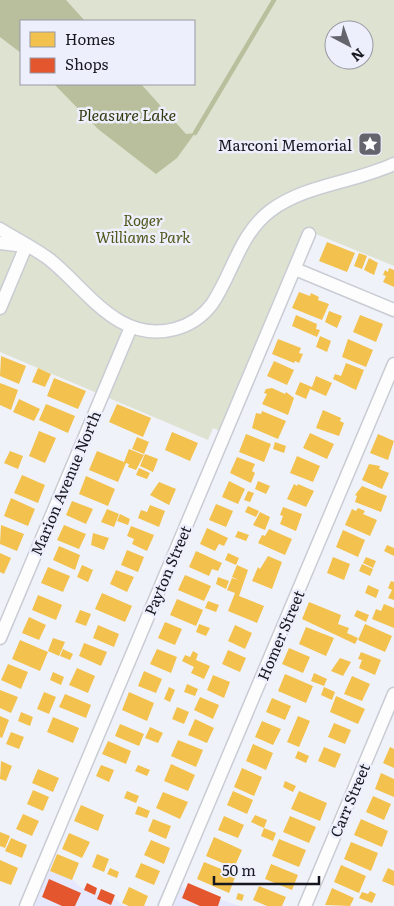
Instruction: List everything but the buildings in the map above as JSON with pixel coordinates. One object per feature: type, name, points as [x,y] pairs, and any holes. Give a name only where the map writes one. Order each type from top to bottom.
[{"type":"street","points":[[0,229],[48,259],[100,307],[131,327],[162,331],[180,328],[195,320],[215,299],[243,242],[256,225],[271,211],[309,191],[373,173],[394,164]]},
{"type":"street","name":"Payton Street","points":[[26,906],[309,234]]},
{"type":"street","points":[[0,243],[26,246]]},
{"type":"street","points":[[0,308],[26,246]]},
{"type":"street","points":[[295,268],[394,310]]},
{"type":"street","name":"Marion Avenue North","points":[[0,638],[131,327]]},
{"type":"street","name":"Homer Street","points":[[166,906],[394,364]]},
{"type":"street","name":"Carr Street","points":[[305,906],[394,694]]},
{"type":"shaded area","points":[[41,865],[69,876],[81,888],[98,890],[105,900],[114,898],[124,906],[22,906]]},
{"type":"shaded area","points":[[167,882],[240,906],[156,906]]},
{"type":"green space","name":"Roger Williams Park","points":[[0,0],[394,0],[394,266],[316,234],[298,247],[220,431],[213,428],[208,440],[0,352]]},
{"type":"water","points":[[0,0],[66,0],[84,20],[20,20],[20,52],[0,37]]},
{"type":"water","name":"Pleasure Lake","points":[[55,85],[142,85],[186,134],[195,133],[177,158],[156,174],[98,129]]},
{"type":"waterway","points":[[195,133],[274,0]]},
{"type":"place","name":"Marconi Memorial","points":[[370,144]]}]
